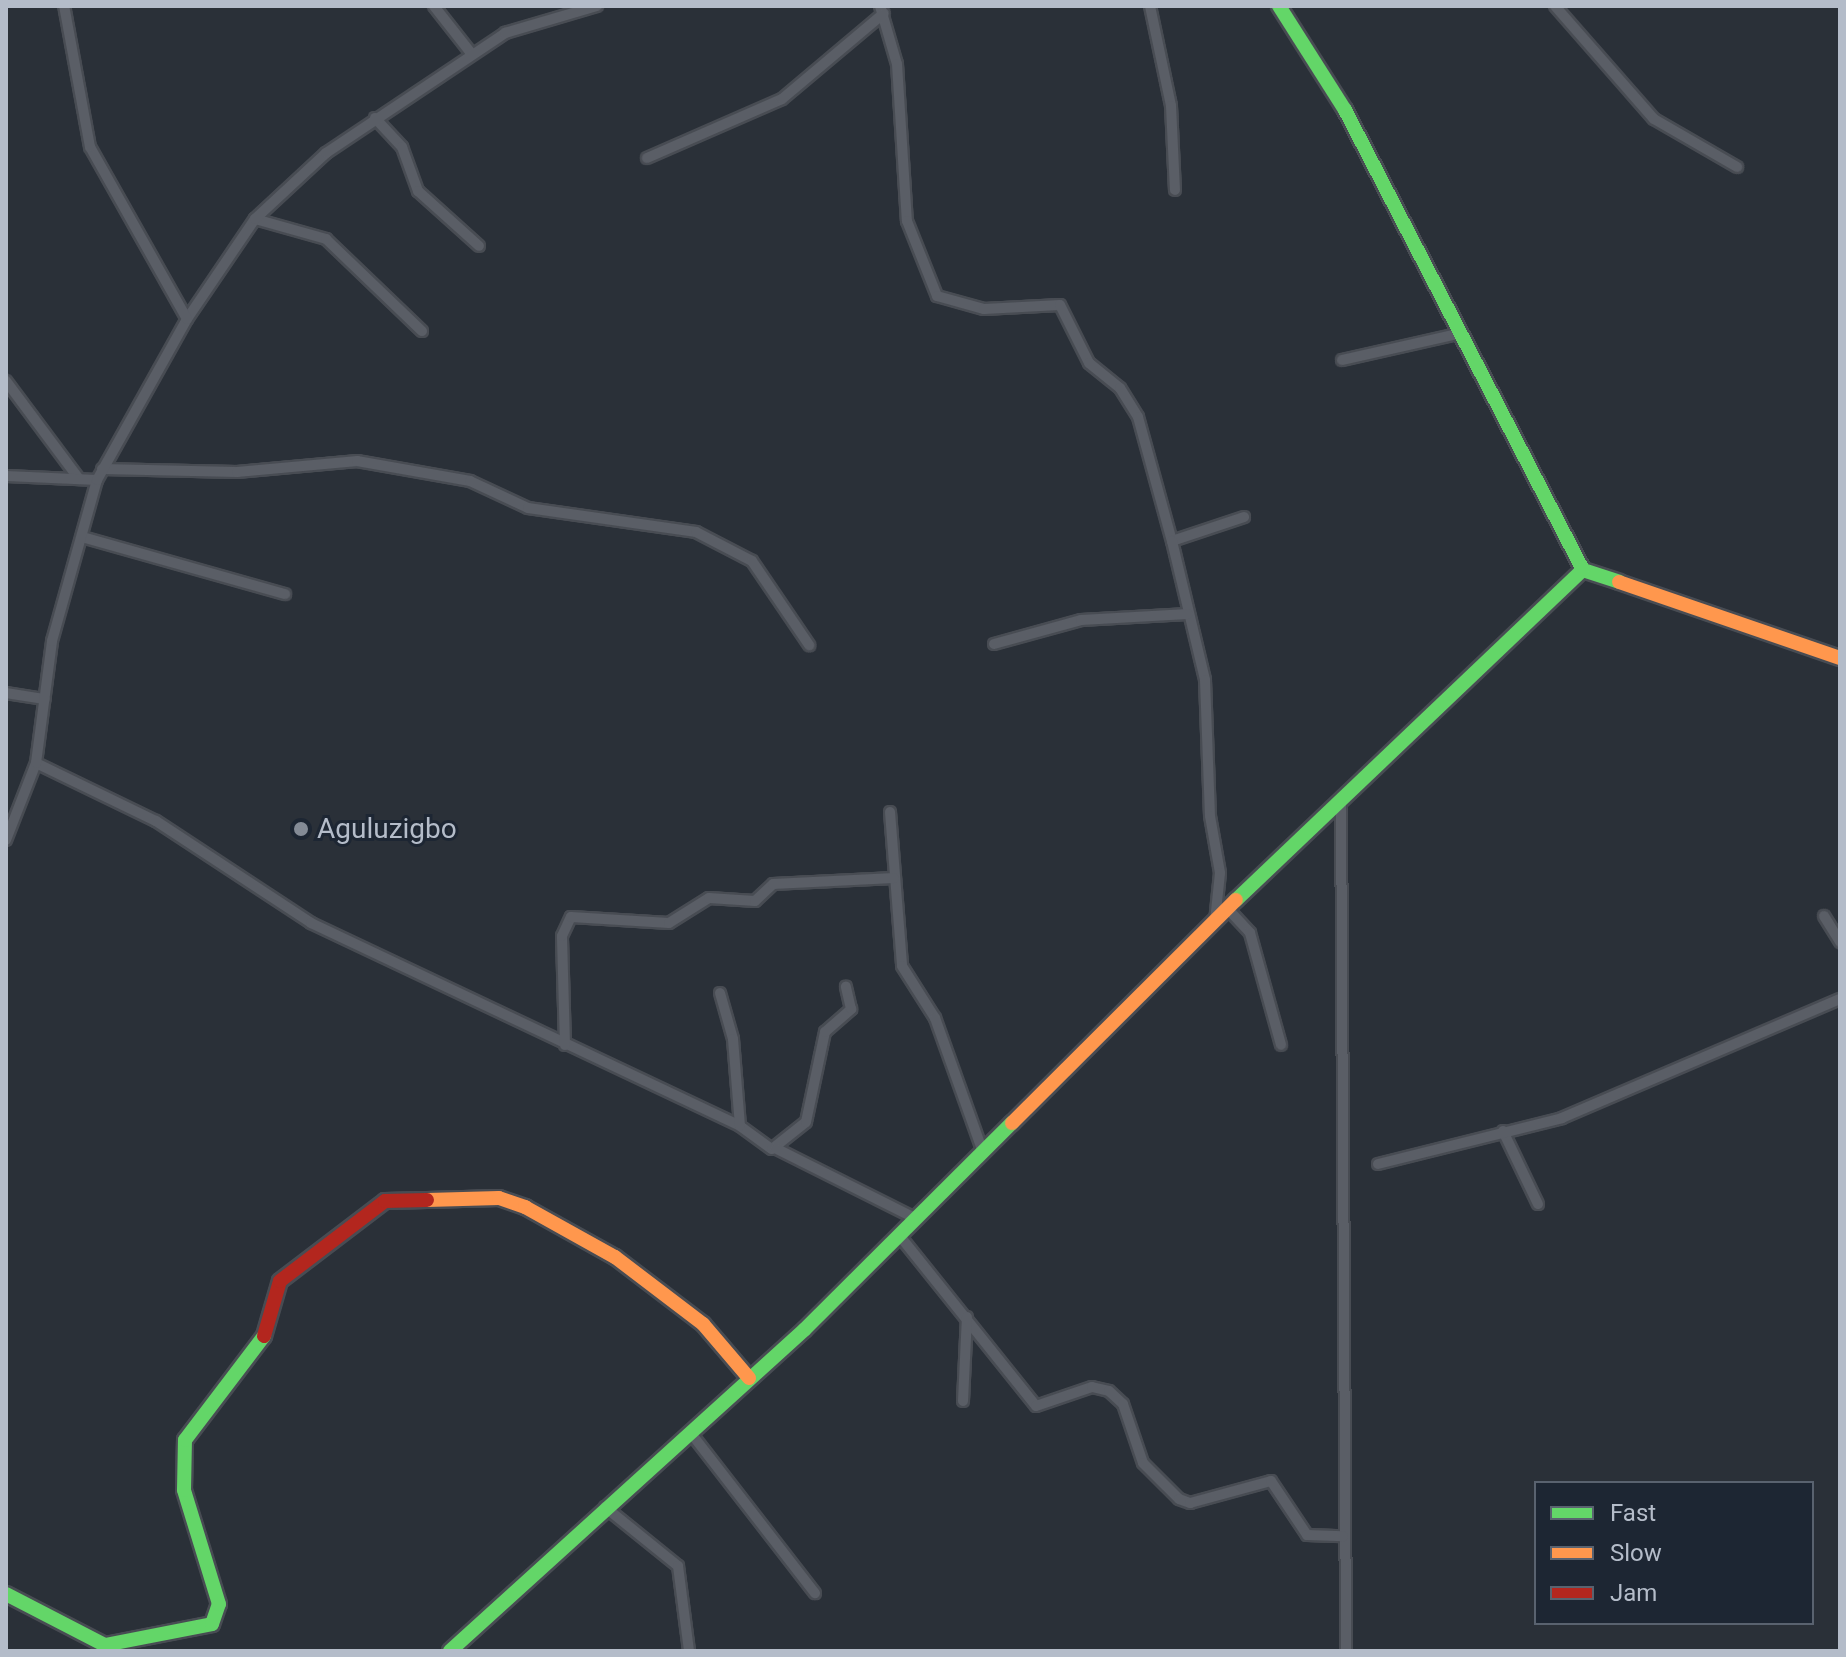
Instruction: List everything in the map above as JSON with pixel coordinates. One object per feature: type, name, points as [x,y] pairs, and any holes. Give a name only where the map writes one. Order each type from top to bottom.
[{"type":"street","points":[[64,6],[90,147],[187,319]]},
{"type":"street","points":[[6,840],[36,763],[52,641],[97,480],[187,319],[255,219],[290,182],[375,118],[471,53],[536,21],[597,6]]},
{"type":"street","points":[[1150,6],[1171,106],[1175,190]]},
{"type":"street","points":[[1279,6],[1345,110],[1583,570],[1840,658]]},
{"type":"street","points":[[1555,6],[1654,119],[1737,167]]},
{"type":"street","points":[[436,7],[471,53]]},
{"type":"street","points":[[647,158],[782,99],[882,10],[897,64],[907,221],[930,285],[943,299],[984,309],[1060,305],[1089,363],[1120,388],[1138,417],[1172,541],[1211,736],[1210,816],[1220,873],[1214,925]]},
{"type":"street","points":[[375,118],[402,147],[418,191],[479,246]]},
{"type":"street","points":[[255,219],[326,239],[422,331]]},
{"type":"street","points":[[1342,360],[1462,333]]},
{"type":"street","points":[[6,381],[79,479]]},
{"type":"street","points":[[102,469],[237,472],[357,461],[470,481],[528,508],[696,532],[752,561],[809,645]]},
{"type":"street","points":[[6,476],[97,480]]},
{"type":"street","points":[[1172,541],[1244,517]]},
{"type":"street","points":[[82,537],[285,594]]},
{"type":"street","points":[[450,1651],[749,1378],[899,1235],[982,1149],[1214,925],[1227,908],[1583,570]]},
{"type":"street","points":[[994,644],[1073,621],[1188,614]]},
{"type":"street","points":[[6,693],[45,699]]},
{"type":"street","points":[[36,763],[156,821],[311,923],[740,1126],[777,1149],[915,1218]]},
{"type":"street","points":[[1341,800],[1346,1651]]},
{"type":"street","points":[[890,812],[902,966],[935,1018],[982,1149]]},
{"type":"street","points":[[565,1045],[562,936],[571,917],[669,923],[709,898],[755,901],[773,884],[894,878]]},
{"type":"street","points":[[1227,908],[1250,933],[1281,1045]]},
{"type":"street","points":[[1824,916],[1840,942]]},
{"type":"street","points":[[777,1149],[806,1122],[825,1032],[851,1009],[846,987]]},
{"type":"street","points":[[720,993],[733,1039],[740,1126]]},
{"type":"street","points":[[1378,1164],[1421,1159],[1503,1131],[1562,1118],[1840,999]]},
{"type":"street","points":[[1503,1131],[1538,1204]]},
{"type":"street","points":[[6,1594],[105,1645],[212,1624],[219,1604],[184,1490],[185,1440],[263,1339],[280,1281],[385,1201],[499,1198],[525,1207],[615,1257],[703,1324],[749,1378]]},
{"type":"street","points":[[899,1235],[1036,1406],[1092,1387],[1109,1391],[1123,1404],[1143,1463],[1179,1499],[1190,1503],[1271,1481],[1307,1535],[1343,1536]]},
{"type":"street","points":[[963,1401],[967,1317]]},
{"type":"street","points":[[690,1432],[815,1593]]},
{"type":"street","points":[[605,1507],[678,1566],[689,1651]]},
{"type":"traffic: fast","points":[[1279,6],[1345,110],[1583,570],[1619,582]]},
{"type":"traffic: fast","points":[[1236,900],[1583,570]]},
{"type":"traffic: fast","points":[[450,1651],[805,1329],[1012,1123]]},
{"type":"traffic: fast","points":[[6,1594],[105,1645],[212,1624],[219,1604],[184,1490],[185,1440],[264,1336]]},
{"type":"traffic: slow","points":[[1619,582],[1840,658]]},
{"type":"traffic: slow","points":[[1012,1123],[1236,900]]},
{"type":"traffic: slow","points":[[427,1200],[499,1198],[525,1207],[615,1257],[703,1324],[749,1378]]},
{"type":"traffic: jam","points":[[264,1336],[280,1281],[385,1201],[427,1200]]},
{"type":"place","name":"Aguluzigbo","points":[[301,829]]}]
